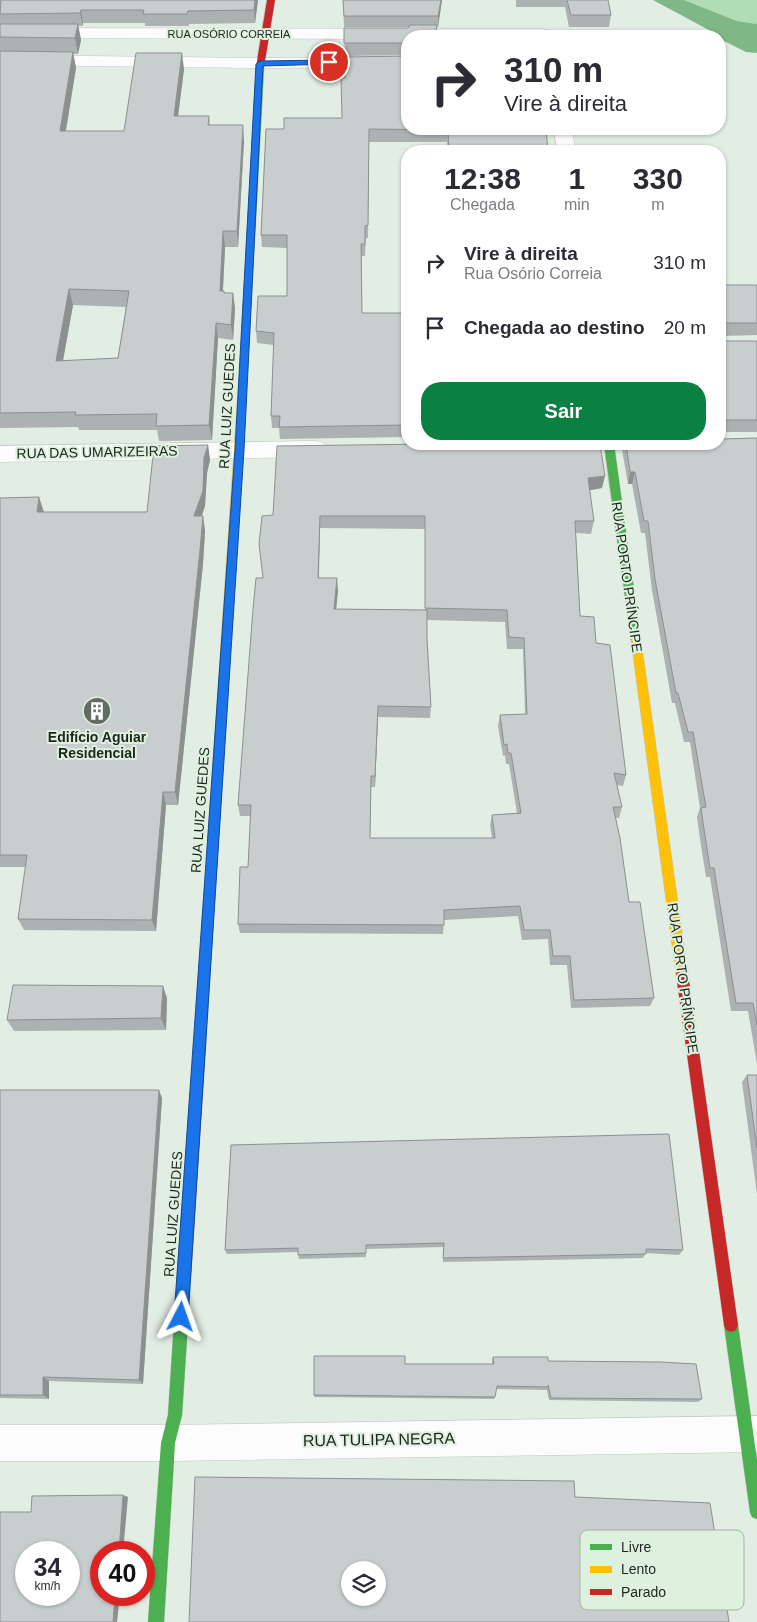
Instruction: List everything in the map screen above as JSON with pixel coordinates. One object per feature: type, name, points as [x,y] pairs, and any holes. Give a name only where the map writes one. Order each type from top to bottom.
[{"type":"street","name":"RUA LUIZ GUEDES","points":[[156,1622],[168,1442],[176,1405],[240,450],[260,64],[271,0]]},
{"type":"street","name":"RUA OSÓRIO CORREIA","points":[[0,33],[401,34]]},
{"type":"street","points":[[0,60],[260,64],[401,62]]},
{"type":"street","name":"RUA DAS UMARIZEIRAS","points":[[0,454],[338,448]]},
{"type":"street","name":"RUA PORTO PRÍNCIPE","points":[[610,450],[752,1434],[757,1512]]},
{"type":"street","name":"RUA TULIPA NEGRA","points":[[0,1443],[752,1434]]},
{"type":"shaded area","points":[[653,0],[684,0],[737,21],[757,24],[757,53],[746,52],[726,42],[726,30],[709,30]]},
{"type":"shaded area","points":[[684,0],[757,0],[757,24],[737,21]]},
{"type":"building","points":[[1,0],[255,0],[254,10],[188,11],[187,14],[143,14],[144,10],[81,10],[80,13],[0,14]]},
{"type":"building","points":[[343,0],[441,0],[438,16],[344,16]]},
{"type":"building","points":[[567,0],[608,0],[611,15],[571,15]]},
{"type":"building","points":[[0,24],[78,24],[75,38],[0,37]]},
{"type":"building","points":[[410,25],[437,25],[436,30],[401,30],[401,43],[344,43],[344,28],[408,28]]},
{"type":"building","points":[[0,51],[73,52],[60,131],[124,131],[136,53],[182,53],[174,116],[209,116],[208,125],[243,125],[237,231],[223,231],[220,291],[233,293],[231,325],[216,323],[209,425],[156,426],[157,414],[75,415],[76,412],[0,413]],"holes":[[[69,289],[129,291],[118,358],[56,361]]]},
{"type":"building","points":[[401,56],[401,129],[369,129],[368,225],[365,226],[365,244],[361,244],[362,313],[401,313],[401,425],[279,427],[280,416],[271,416],[274,333],[256,331],[258,296],[287,296],[287,235],[261,235],[266,129],[284,129],[284,118],[342,118],[341,78],[345,78],[345,57]]},
{"type":"building","points":[[448,135],[547,135],[547,145],[449,145]]},
{"type":"building","points":[[726,285],[757,285],[757,323],[726,323]]},
{"type":"building","points":[[726,341],[757,341],[757,420],[726,420]]},
{"type":"building","points":[[757,438],[757,1025],[753,1003],[736,1003],[714,868],[710,868],[701,808],[706,807],[693,732],[688,732],[678,693],[676,693],[655,579],[648,521],[644,521],[635,472],[630,472],[627,450],[726,450],[726,439]]},
{"type":"building","points":[[401,444],[401,450],[601,450],[605,476],[588,478],[594,521],[575,521],[580,616],[594,617],[596,643],[610,645],[626,775],[614,773],[622,807],[613,807],[620,838],[629,902],[640,902],[654,998],[574,1000],[570,956],[553,956],[550,930],[524,930],[520,906],[444,910],[444,925],[238,924],[240,867],[248,867],[251,805],[238,805],[253,609],[256,578],[263,578],[259,544],[262,516],[273,515],[277,446]],"holes":[[[320,516],[425,516],[425,608],[507,610],[509,637],[524,638],[527,714],[500,715],[504,745],[507,744],[508,753],[511,753],[521,813],[492,815],[495,838],[370,838],[371,776],[375,776],[378,706],[431,707],[427,610],[334,609],[337,578],[318,578]]]},
{"type":"building","points":[[208,445],[204,458],[203,491],[194,516],[203,516],[175,792],[163,792],[152,920],[18,919],[27,855],[0,855],[0,498],[39,497],[37,512],[147,512],[154,446]]},
{"type":"building","points":[[13,985],[163,986],[161,1018],[7,1020]]},
{"type":"building","points":[[747,1075],[757,1075],[757,1148]]},
{"type":"building","points":[[0,1090],[159,1090],[139,1380],[43,1377],[43,1395],[0,1395]]},
{"type":"building","points":[[669,1134],[683,1250],[646,1249],[646,1254],[443,1258],[444,1243],[366,1245],[366,1253],[298,1255],[298,1248],[225,1250],[231,1145]]},
{"type":"building","points":[[314,1356],[405,1356],[405,1364],[494,1364],[493,1357],[548,1357],[548,1361],[696,1364],[702,1399],[551,1398],[548,1387],[497,1386],[495,1397],[314,1395]]},
{"type":"building","points":[[195,1477],[574,1481],[575,1497],[710,1503],[714,1530],[580,1530],[580,1610],[727,1610],[729,1622],[189,1622]]},
{"type":"building","points":[[123,1495],[120,1541],[90,1541],[90,1606],[114,1606],[113,1622],[0,1622],[0,1512],[31,1512],[32,1496]]},
{"type":"traffic: fast","points":[[245,347],[260,67]]},
{"type":"traffic: fast","points":[[610,450],[636,640]]},
{"type":"traffic: fast","points":[[200,1043],[224,672]]},
{"type":"traffic: fast","points":[[156,1622],[168,1443],[175,1415],[184,1276]]},
{"type":"traffic: fast","points":[[731,1325],[757,1512]]},
{"type":"traffic: slow","points":[[224,672],[245,347]]},
{"type":"traffic: slow","points":[[636,640],[682,974]]},
{"type":"traffic: jam","points":[[260,67],[271,0]]},
{"type":"traffic: jam","points":[[682,974],[731,1325]]},
{"type":"traffic: jam","points":[[184,1276],[200,1043]]},
{"type":"place","name":"Edifício Aguiar Residencial","points":[[97,711]]},
{"type":"route","points":[[181,1317],[240,450],[260,64],[329,62]]}]
